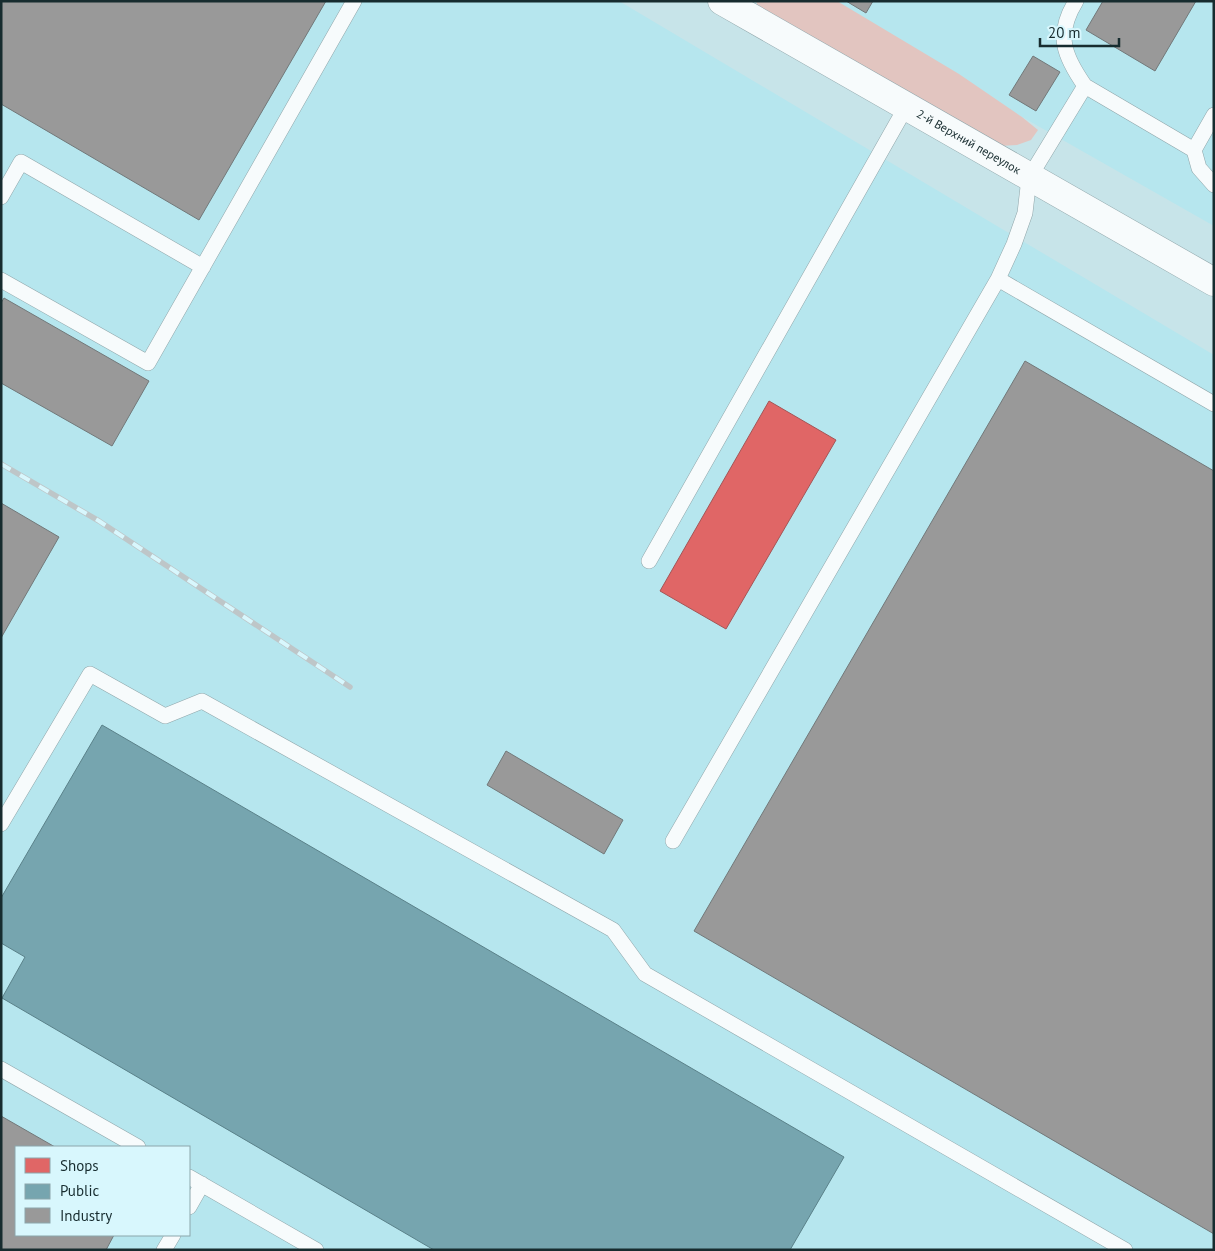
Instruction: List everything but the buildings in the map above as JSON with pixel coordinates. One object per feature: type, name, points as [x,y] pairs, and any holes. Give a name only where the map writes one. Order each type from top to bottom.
[{"type":"street","name":"2-й Верхний переулок","points":[[724,2],[1214,282]]},
{"type":"lane","points":[[1,280],[148,363],[354,1]]},
{"type":"lane","points":[[1076,1],[1067,16],[1064,33],[1065,47],[1068,60],[1085,86],[1194,150],[1199,168],[1214,185]]},
{"type":"lane","points":[[673,841],[998,279],[1014,244],[1025,213],[1029,178],[1085,86]]},
{"type":"lane","points":[[649,562],[906,107]]},
{"type":"lane","points":[[1194,150],[1214,116]]},
{"type":"lane","points":[[1,197],[21,162],[203,267]]},
{"type":"lane","points":[[998,279],[1214,404]]},
{"type":"lane","points":[[1,824],[90,674],[165,716],[202,700],[613,930],[644,974],[1125,1250]]},
{"type":"lane","points":[[1,1069],[136,1146]]},
{"type":"lane","points":[[190,1202],[195,1180],[316,1250]]},
{"type":"lane","points":[[164,1250],[172,1236]]},
{"type":"shaded area","points":[[1,1],[619,1],[1214,355],[1214,1250],[1,1250]]},
{"type":"shaded area","points":[[756,1],[837,1],[959,74],[1038,130],[1031,140],[1017,145],[999,146],[759,10]]},
{"type":"shaded area","points":[[818,1],[1214,1],[1214,226]]},
{"type":"railway","points":[[1,464],[99,521],[350,687]]}]
